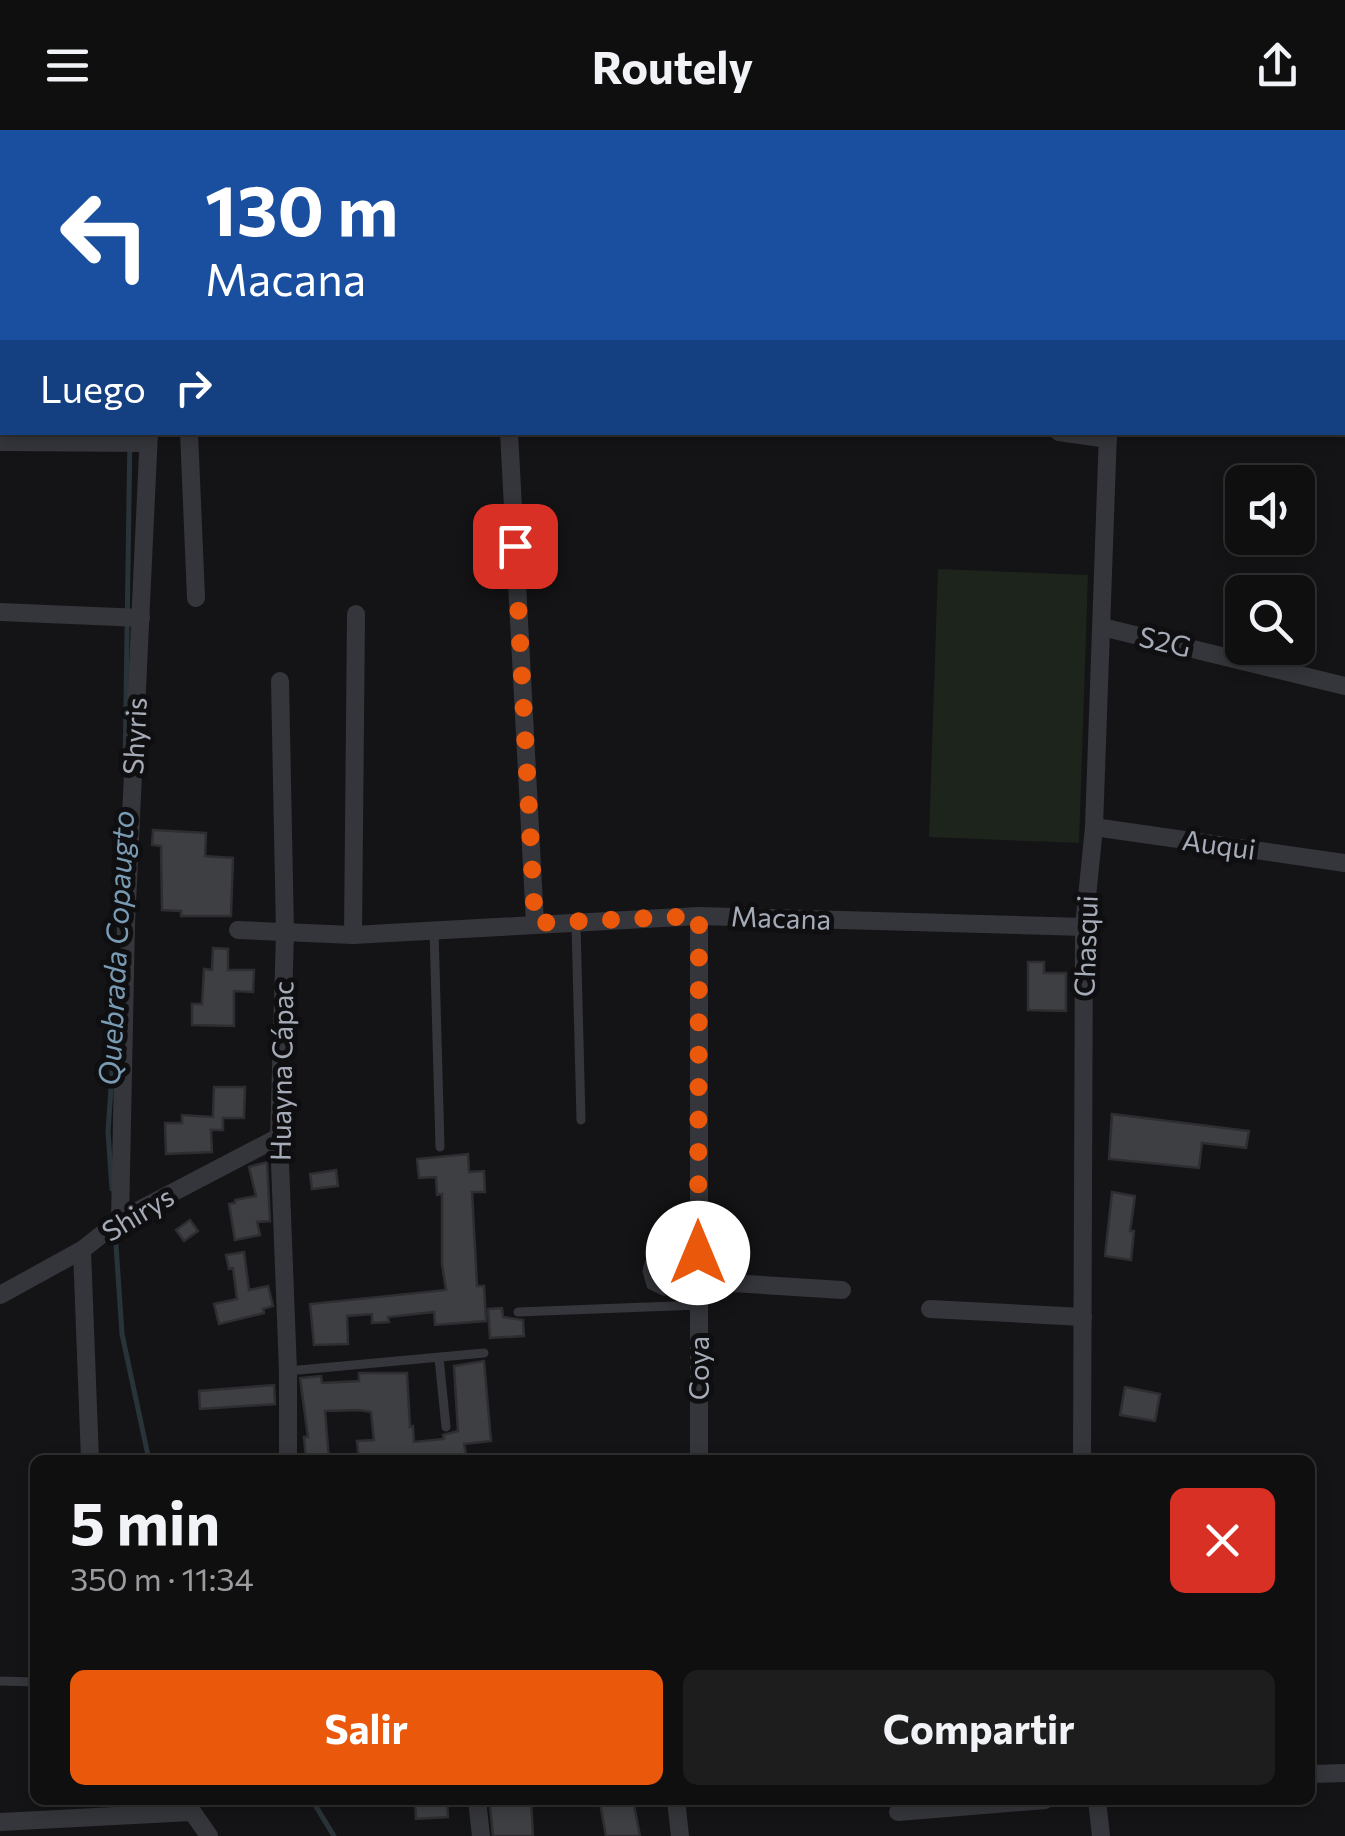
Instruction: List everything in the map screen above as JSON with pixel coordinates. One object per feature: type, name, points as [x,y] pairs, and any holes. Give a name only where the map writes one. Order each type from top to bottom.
[{"type":"street","points":[[189,435],[196,598]]},
{"type":"street","points":[[510,435],[535,923]]},
{"type":"street","name":"Chasqui","points":[[1082,1455],[1084,927],[1094,827],[1108,436]]},
{"type":"street","points":[[0,442],[148,438]]},
{"type":"street","name":"Shyris","points":[[120,1220],[126,924],[148,438]]},
{"type":"street","points":[[0,612],[141,618]]},
{"type":"street","points":[[353,934],[356,614]]},
{"type":"street","name":"S2G","points":[[1102,628],[1345,686]]},
{"type":"street","name":"Huayna Cápac","points":[[280,681],[284,933],[279,1137],[288,1455]]},
{"type":"street","name":"Auqui","points":[[1094,827],[1345,863]]},
{"type":"street","name":"Macana","points":[[238,930],[353,934],[699,916],[1084,927]]},
{"type":"street","name":"Coya","points":[[699,916],[699,1455]]},
{"type":"street","name":"Shirys","points":[[0,1296],[82,1250],[120,1220],[279,1137]]},
{"type":"street","points":[[82,1250],[90,1455]]},
{"type":"street","points":[[699,1292],[842,1290]]},
{"type":"street","points":[[930,1309],[1083,1317]]},
{"type":"street","points":[[1315,1774],[1345,1773]]},
{"type":"street","points":[[478,1805],[481,1836]]},
{"type":"street","points":[[677,1805],[680,1836]]},
{"type":"street","points":[[898,1812],[984,1805]]},
{"type":"street","points":[[1097,1805],[1100,1836]]},
{"type":"street","points":[[0,1822],[188,1806],[208,1836]]},
{"type":"lane","points":[[576,921],[581,1120]]},
{"type":"lane","points":[[434,929],[440,1147]]},
{"type":"lane","points":[[669,1254],[649,1263],[651,1285],[663,1291],[699,1292]]},
{"type":"lane","points":[[518,1312],[699,1292]]},
{"type":"lane","points":[[288,1371],[484,1353]]},
{"type":"lane","points":[[439,1358],[446,1427]]},
{"type":"lane","points":[[0,1681],[30,1682]]},
{"type":"shaded area","points":[[938,569],[1088,575],[1079,843],[929,837]]},
{"type":"building","points":[[153,830],[206,833],[205,856],[233,858],[231,916],[181,916],[181,911],[162,910],[161,846],[152,845]]},
{"type":"building","points":[[213,948],[228,949],[228,970],[254,970],[253,992],[234,991],[234,1026],[192,1025],[192,1004],[202,1004],[204,969],[212,970]]},
{"type":"building","points":[[1028,962],[1044,962],[1044,973],[1066,973],[1066,1011],[1028,1010]]},
{"type":"building","points":[[214,1087],[245,1087],[244,1118],[223,1118],[223,1130],[211,1130],[212,1152],[166,1154],[165,1123],[182,1123],[182,1115],[213,1117]]},
{"type":"building","points":[[1112,1114],[1249,1131],[1246,1148],[1202,1143],[1199,1168],[1109,1159]]},
{"type":"building","points":[[468,1154],[469,1172],[484,1171],[485,1192],[472,1192],[477,1286],[484,1286],[486,1321],[435,1325],[434,1312],[388,1317],[389,1322],[372,1323],[372,1314],[347,1316],[348,1344],[314,1345],[310,1304],[446,1290],[442,1194],[437,1195],[436,1177],[419,1178],[417,1159]]},
{"type":"building","points":[[267,1162],[270,1221],[257,1222],[260,1235],[235,1240],[229,1204],[256,1196],[249,1167]]},
{"type":"building","points":[[336,1170],[338,1186],[312,1189],[310,1174]]},
{"type":"building","points":[[1112,1192],[1135,1196],[1131,1260],[1105,1256]]},
{"type":"building","points":[[190,1220],[198,1231],[184,1241],[176,1230]]},
{"type":"building","points":[[244,1252],[249,1290],[268,1286],[273,1306],[263,1309],[264,1313],[219,1324],[214,1304],[237,1299],[233,1268],[229,1269],[226,1255]]},
{"type":"building","points":[[502,1308],[503,1317],[523,1320],[524,1336],[490,1338],[488,1309]]},
{"type":"building","points":[[484,1361],[491,1441],[464,1444],[466,1455],[358,1455],[357,1441],[374,1440],[371,1412],[325,1411],[329,1455],[306,1455],[304,1437],[308,1437],[300,1378],[321,1376],[322,1383],[359,1381],[359,1373],[407,1373],[414,1442],[444,1439],[443,1435],[458,1431],[454,1366]]},
{"type":"building","points":[[274,1385],[275,1404],[200,1409],[199,1391]]},
{"type":"building","points":[[1125,1387],[1160,1394],[1155,1421],[1120,1415]]},
{"type":"building","points":[[415,1805],[447,1805],[448,1817],[416,1819]]},
{"type":"building","points":[[490,1805],[531,1805],[533,1836],[493,1836]]},
{"type":"building","points":[[600,1805],[634,1805],[640,1836],[606,1836]]},
{"type":"waterway","name":"Quebrada Copaugto","points":[[125,769],[130,435]]},
{"type":"waterway","name":"Quebrada Copaugto","points":[[112,1189],[108,1132],[116,1015]]},
{"type":"waterway","name":"Quebrada Copaugto","points":[[115,1230],[122,1334],[148,1455]]},
{"type":"waterway","name":"Quebrada Copaugto","points":[[315,1805],[334,1836]]},
{"type":"route","points":[[515,546],[535,923],[699,916],[698,1253]]}]
